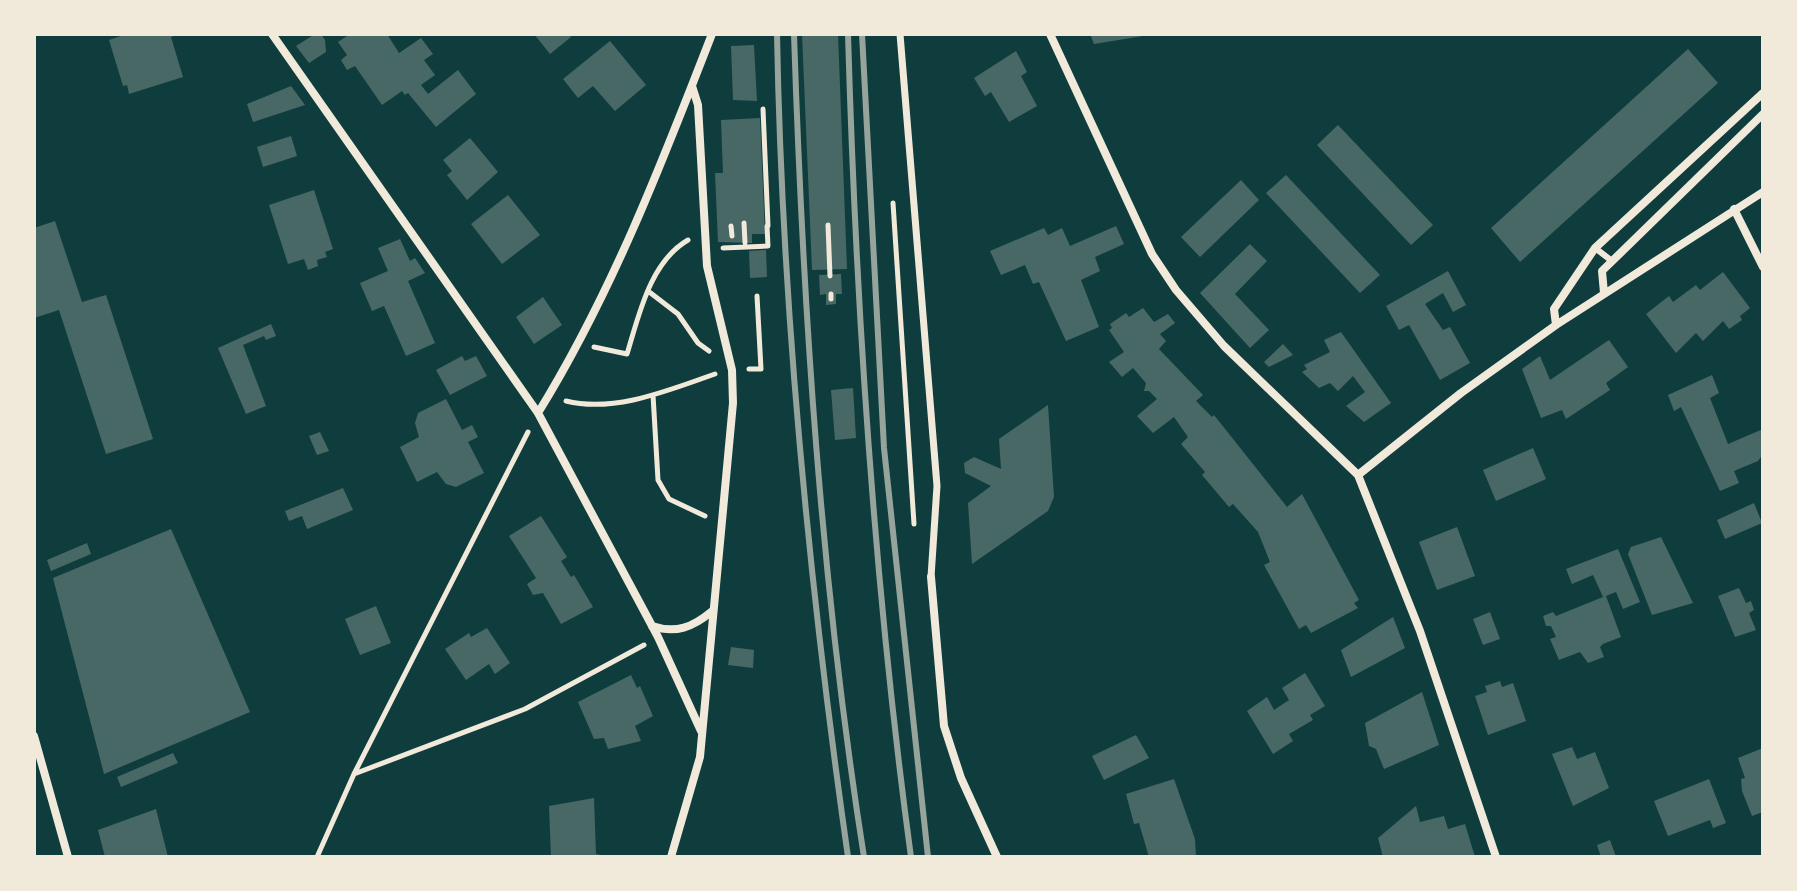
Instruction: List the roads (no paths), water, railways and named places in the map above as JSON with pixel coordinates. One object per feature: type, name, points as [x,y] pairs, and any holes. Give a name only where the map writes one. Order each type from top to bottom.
[{"type":"street","points":[[272,34],[538,413],[658,637],[701,731]]},
{"type":"street","points":[[538,413],[578,344],[619,258],[712,34]]},
{"type":"street","points":[[900,34],[937,486],[931,577],[944,726],[961,778],[997,857]]},
{"type":"street","points":[[1050,34],[1152,254],[1176,290],[1224,346],[1358,475],[1420,631],[1496,857]]},
{"type":"street","points":[[671,857],[697,771],[733,403],[732,370],[707,266],[698,105],[692,86]]},
{"type":"street","points":[[1556,325],[1554,309],[1595,248],[1763,93]]},
{"type":"street","points":[[1604,293],[1602,271],[1763,114]]},
{"type":"street","points":[[1358,475],[1461,393],[1556,325],[1763,192]]},
{"type":"street","points":[[1734,209],[1763,267]]},
{"type":"street","points":[[651,626],[679,630],[697,623],[711,612]]},
{"type":"street","points":[[34,736],[68,857]]},
{"type":"lane","points":[[1595,248],[1612,261]]},
{"type":"railway","points":[[777,34],[791,343],[821,652],[848,857]]},
{"type":"railway","points":[[794,34],[816,447],[836,652],[864,857]]},
{"type":"railway","points":[[848,34],[856,240],[869,447],[887,652],[911,857]]},
{"type":"railway","points":[[862,34],[884,448],[928,857]]}]
